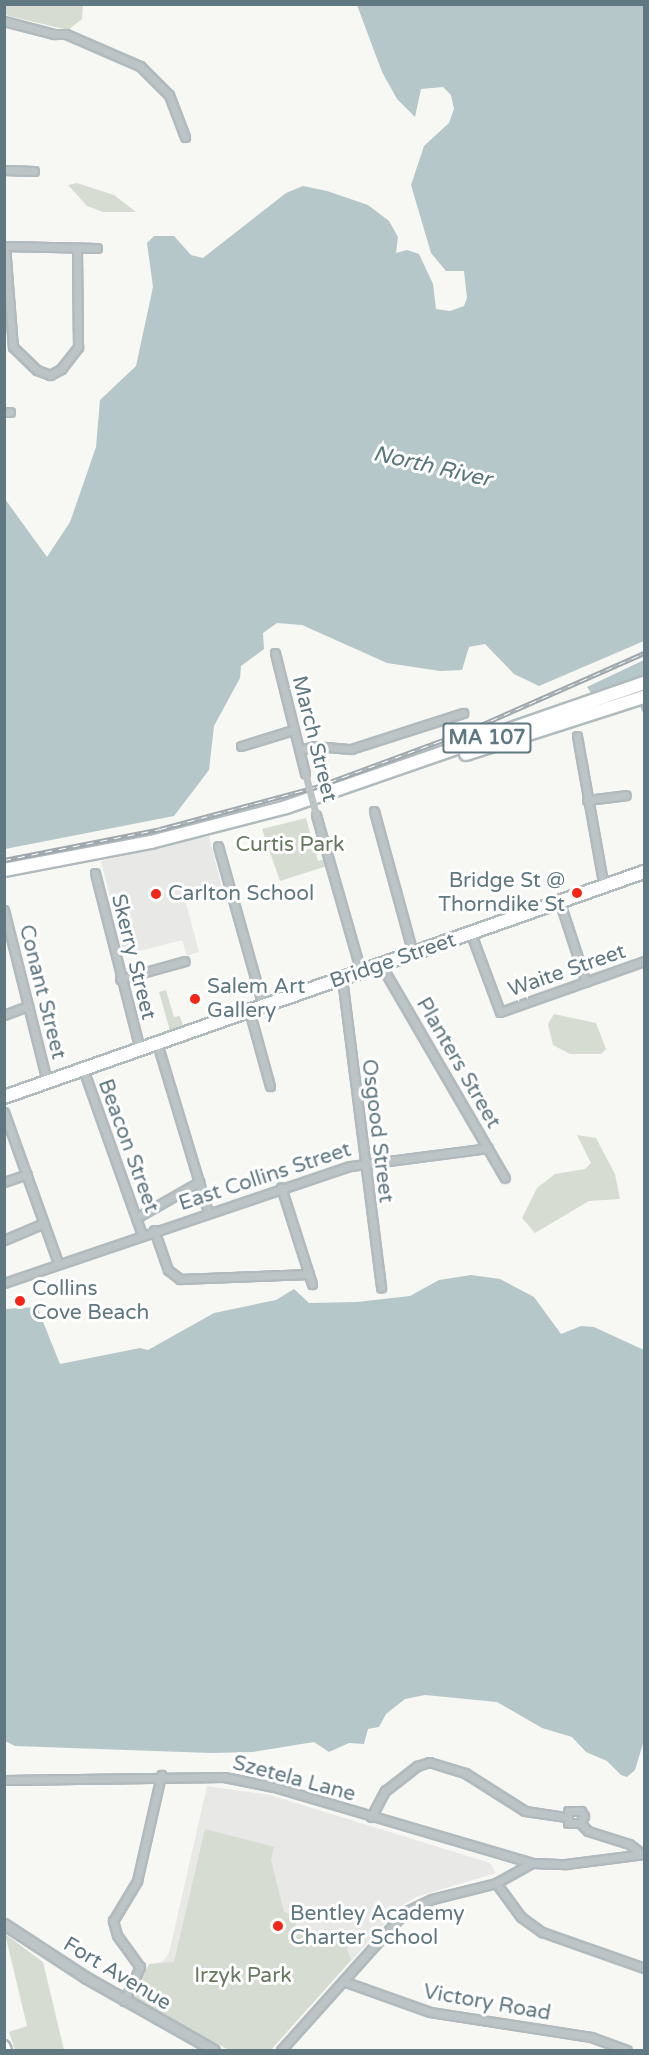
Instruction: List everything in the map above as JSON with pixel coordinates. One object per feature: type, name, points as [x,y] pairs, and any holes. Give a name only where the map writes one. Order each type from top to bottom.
[{"type":"main road","name":"MA 107","points":[[595,707],[645,683]]},
{"type":"main road","name":"MA 107","points":[[4,870],[194,832],[381,777],[595,707],[645,697]]},
{"type":"main road","name":"Bridge Street","points":[[4,1097],[645,872]]},
{"type":"main road","points":[[4,2046],[6,2050]]},
{"type":"street","points":[[4,21],[54,34],[66,34],[140,66],[169,95],[184,137]]},
{"type":"street","points":[[4,170],[34,171]]},
{"type":"street","points":[[77,248],[78,347],[61,369],[50,375],[36,370],[13,347],[5,246],[97,248]]},
{"type":"street","name":"March Street","points":[[275,653],[298,750],[361,972]]},
{"type":"street","points":[[298,750],[315,746],[342,751],[463,713]]},
{"type":"street","points":[[241,746],[293,729]]},
{"type":"street","points":[[577,736],[604,887]]},
{"type":"street","points":[[587,800],[626,795]]},
{"type":"street","points":[[375,811],[413,954]]},
{"type":"street","points":[[218,846],[263,1006]]},
{"type":"street","name":"Skerry Street","points":[[95,873],[120,980],[140,1049]]},
{"type":"street","points":[[560,903],[586,982]]},
{"type":"street","name":"Conant Street","points":[[4,910],[47,1081]]},
{"type":"street","name":"Waite Street","points":[[471,934],[500,1012],[645,961]]},
{"type":"street","points":[[120,980],[184,961]]},
{"type":"street","name":"Planters Street","points":[[381,965],[505,1178]]},
{"type":"street","name":"Osgood Street","points":[[342,978],[363,1163],[381,1287]]},
{"type":"street","points":[[4,1015],[28,1006]]},
{"type":"street","points":[[249,1010],[270,1086]]},
{"type":"street","points":[[157,1043],[208,1212]]},
{"type":"street","name":"Beacon Street","points":[[83,1069],[142,1234]]},
{"type":"street","points":[[4,1112],[58,1263]]},
{"type":"street","name":"East Collins Street","points":[[4,1283],[142,1234],[363,1163],[488,1148]]},
{"type":"street","points":[[4,1182],[27,1174]]},
{"type":"street","points":[[136,1218],[199,1182]]},
{"type":"street","points":[[281,1188],[312,1284]]},
{"type":"street","points":[[4,1240],[44,1223]]},
{"type":"street","points":[[154,1230],[168,1270],[180,1279],[309,1274]]},
{"type":"street","points":[[371,1817],[385,1791],[417,1766],[429,1762],[465,1773],[525,1810],[565,1817],[571,1825],[580,1823],[584,1816],[576,1809],[568,1811],[565,1817]]},
{"type":"street","points":[[124,2001],[140,1967],[114,1931],[113,1921],[137,1881],[161,1775]]},
{"type":"street","name":"Szetela Lane","points":[[4,1780],[161,1775],[221,1777],[256,1782],[532,1863],[566,1864],[643,1853]]},
{"type":"street","points":[[580,1823],[588,1831],[629,1844],[643,1853]]},
{"type":"street","points":[[281,2050],[405,1912],[432,1899],[496,1883],[532,1863]]},
{"type":"street","points":[[496,1883],[520,1917],[542,1932],[645,1968]]},
{"type":"street","name":"Fort Avenue","points":[[4,1924],[124,2001],[214,2050]]},
{"type":"street","name":"Victory Road","points":[[343,1981],[386,1999],[441,2015],[591,2037],[627,2050]]},
{"type":"shaded area","name":"Carlton School","points":[[209,836],[222,888],[185,899],[199,952],[187,956],[182,940],[124,955],[101,861]]},
{"type":"shaded area","name":"Bentley Academy Charter School","points":[[207,1786],[270,1795],[490,1863],[496,1873],[416,1897],[401,1906],[270,2050],[149,1966],[163,1961],[169,1953]]},
{"type":"green space","points":[[4,5],[83,5],[82,19],[68,30],[5,15]]},
{"type":"green space","points":[[77,183],[114,195],[136,212],[103,212],[87,206],[68,185]]},
{"type":"green space","name":"Curtis Park","points":[[306,818],[318,861],[328,858],[330,865],[280,881],[262,829]]},
{"type":"green space","points":[[166,990],[174,1017],[180,1016],[183,1026],[170,1031],[159,992]]},
{"type":"green space","points":[[554,1014],[596,1023],[606,1049],[601,1054],[570,1054],[553,1045],[548,1024]]},
{"type":"green space","points":[[577,1135],[596,1138],[615,1174],[620,1199],[589,1201],[535,1233],[522,1218],[537,1188],[555,1174],[585,1169],[591,1163]]},
{"type":"green space","name":"Irzyk Park","points":[[205,1829],[274,1847],[271,1860],[284,1912],[298,1916],[295,1926],[349,1941],[347,1949],[351,1960],[271,2050],[229,2050],[132,1998],[149,1964],[174,1962]]},
{"type":"green space","points":[[5,1934],[43,1962],[64,2050],[15,2050],[9,2032],[27,2026]]},
{"type":"water","name":"North River","points":[[357,5],[644,5],[644,641],[539,686],[514,674],[485,644],[469,647],[462,670],[440,671],[387,663],[302,625],[277,623],[263,633],[264,649],[241,666],[240,678],[214,726],[209,770],[174,816],[5,849],[5,499],[47,557],[70,522],[96,447],[100,400],[136,366],[153,287],[147,243],[154,236],[174,236],[191,255],[203,258],[286,193],[303,186],[327,191],[368,205],[389,221],[398,237],[396,253],[407,250],[419,254],[433,284],[436,309],[450,311],[464,306],[467,298],[464,271],[446,271],[431,253],[411,185],[424,146],[449,123],[454,109],[451,95],[443,87],[421,89],[415,117],[397,99],[382,72]]},
{"type":"water","points":[[644,660],[644,715],[640,706],[592,694],[587,687]]},
{"type":"water","points":[[471,1275],[500,1279],[534,1297],[561,1334],[581,1326],[594,1327],[644,1350],[644,1740],[635,1770],[627,1777],[621,1775],[607,1761],[586,1752],[572,1737],[542,1728],[497,1702],[425,1695],[405,1699],[386,1714],[379,1727],[368,1729],[364,1744],[349,1743],[329,1752],[314,1742],[253,1752],[211,1753],[15,1746],[5,1741],[5,1309],[37,1307],[60,1364],[140,1348],[148,1350],[214,1313],[276,1300],[294,1289],[309,1303],[357,1302],[410,1296],[439,1280]]},
{"type":"railway","points":[[4,860],[160,829],[316,787],[465,732],[644,653]]},
{"type":"place","name":"Bridge St @ Thorndike St","points":[[577,893]]},
{"type":"place","name":"Carlton School","points":[[156,894]]},
{"type":"place","name":"Salem Art Gallery","points":[[195,999]]},
{"type":"place","name":"Collins Cove Beach","points":[[20,1301]]},
{"type":"place","name":"Bentley Academy Charter School","points":[[278,1926]]}]
